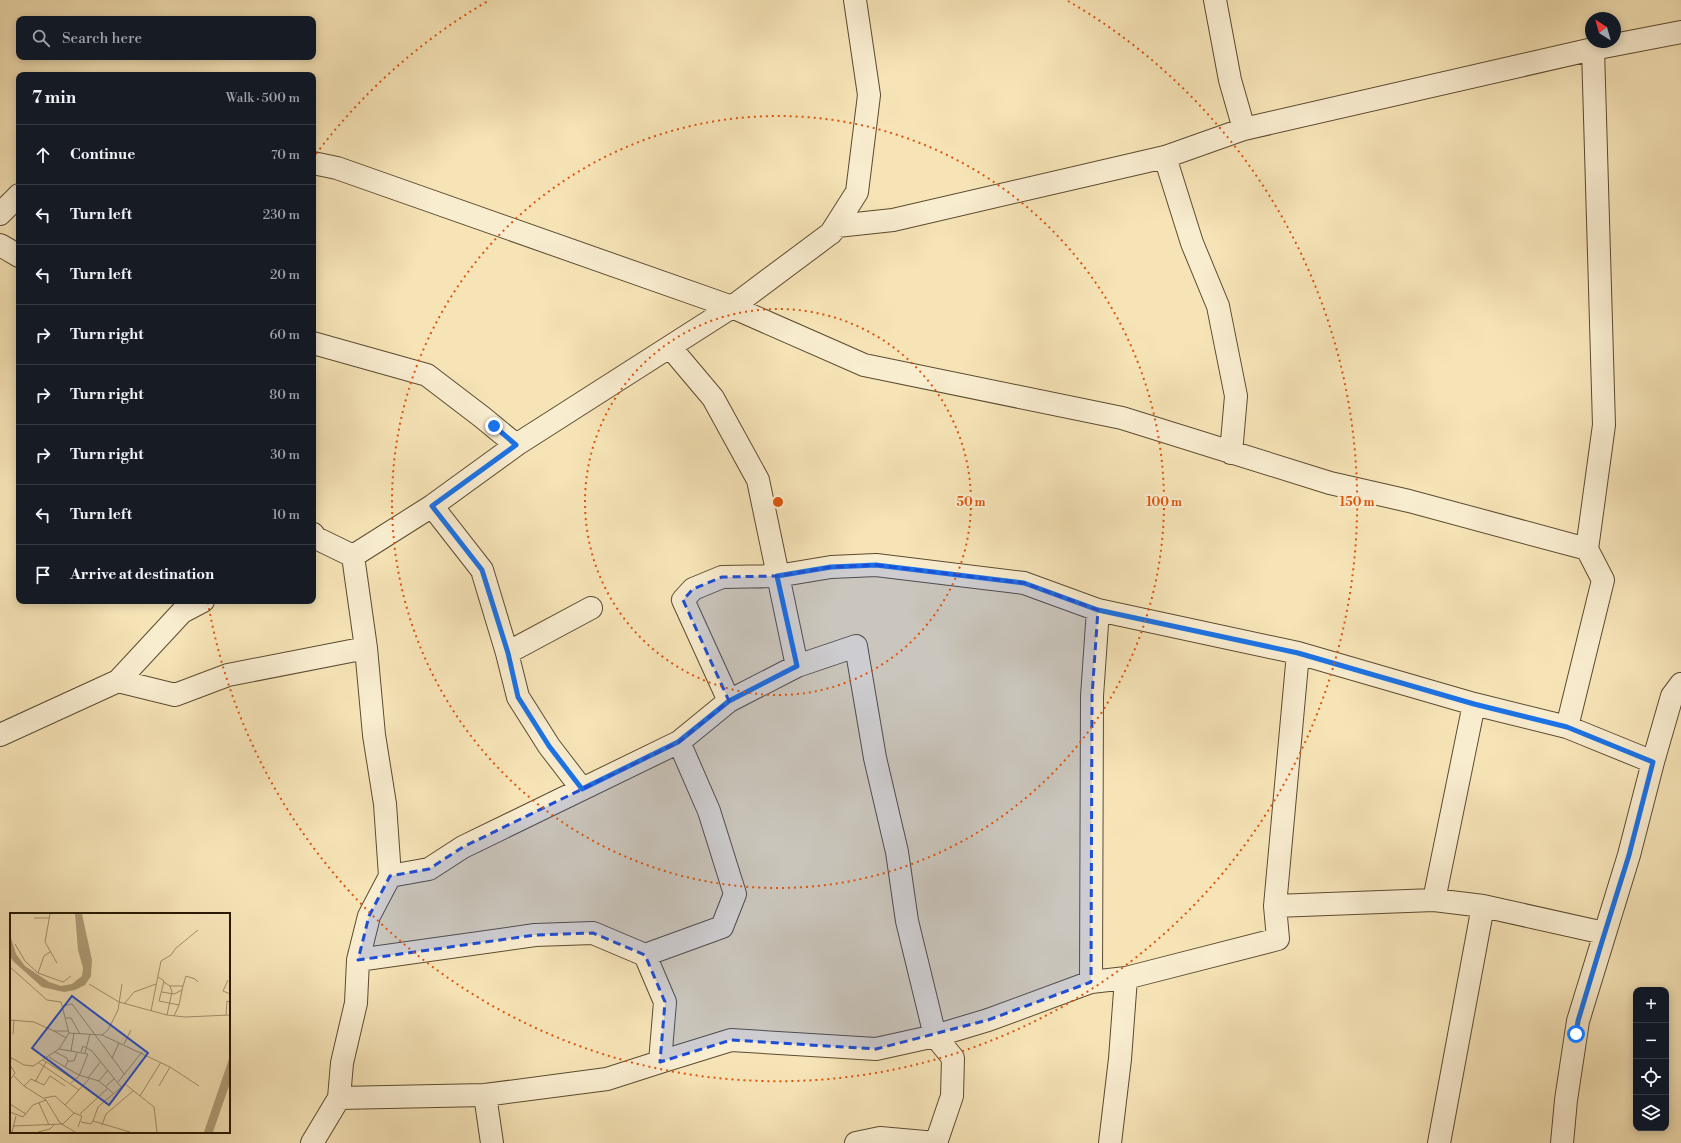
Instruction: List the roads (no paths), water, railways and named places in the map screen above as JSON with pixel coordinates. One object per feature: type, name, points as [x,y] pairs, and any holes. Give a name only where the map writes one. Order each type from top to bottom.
[{"type":"street","points":[[831,233],[857,192],[869,95],[855,0]]},
{"type":"street","points":[[1215,0],[1230,80],[1244,129]]},
{"type":"street","points":[[353,556],[432,506],[516,445],[732,307],[831,233],[837,226],[893,220],[1165,157],[1244,129],[1593,50],[1681,32]]},
{"type":"street","points":[[1567,727],[1603,580],[1587,550],[1604,425],[1593,50]]},
{"type":"street","points":[[1165,157],[1192,243],[1218,306],[1236,396],[1231,453]]},
{"type":"street","points":[[316,164],[338,168],[732,307],[864,365],[1122,418],[1330,483],[1409,501],[1587,550]]},
{"type":"street","points":[[0,214],[16,198]]},
{"type":"street","points":[[0,245],[16,254]]},
{"type":"street","points":[[316,344],[427,375],[516,445]]},
{"type":"street","points":[[670,347],[713,398],[758,480],[797,666]]},
{"type":"street","points":[[432,506],[482,570],[508,653],[518,697],[549,746],[582,789]]},
{"type":"street","points":[[316,539],[353,556]]},
{"type":"street","points":[[312,1143],[339,1098],[342,1063],[356,1003],[358,960],[369,916],[390,876],[385,804],[374,735],[366,648],[353,556]]},
{"type":"street","points":[[729,701],[682,600],[694,589],[722,577],[777,576],[831,567],[876,565],[1024,583],[1098,610],[1298,653],[1474,704],[1567,727],[1653,762]]},
{"type":"street","points":[[0,735],[118,682],[182,612],[197,604]]},
{"type":"street","points":[[508,653],[591,608]]},
{"type":"street","points":[[1091,982],[1092,696],[1098,610]]},
{"type":"street","points":[[390,876],[429,870],[463,847],[678,742],[729,701],[797,666],[856,646],[875,758],[897,852],[907,921],[935,1036],[953,1058],[952,1096],[936,1143],[880,1138],[856,1143]]},
{"type":"street","points":[[118,682],[175,695],[228,675],[366,648]]},
{"type":"street","points":[[339,1098],[485,1095],[607,1079],[730,1040],[876,1049],[935,1036],[988,1020],[1091,982],[1126,978],[1278,939],[1275,906],[1298,653]]},
{"type":"street","points":[[1562,1143],[1566,1100],[1578,1021],[1629,855],[1672,696],[1681,684]]},
{"type":"street","points":[[1434,900],[1474,704]]},
{"type":"street","points":[[358,960],[535,935],[593,933],[645,955],[722,927],[735,894],[709,811],[678,742]]},
{"type":"street","points":[[1275,906],[1434,900],[1483,906],[1604,933]]},
{"type":"street","points":[[1439,1143],[1483,906]]},
{"type":"street","points":[[645,955],[665,1002],[660,1062]]},
{"type":"street","points":[[1110,1143],[1120,1059],[1126,978]]},
{"type":"street","points":[[485,1095],[492,1143]]}]
